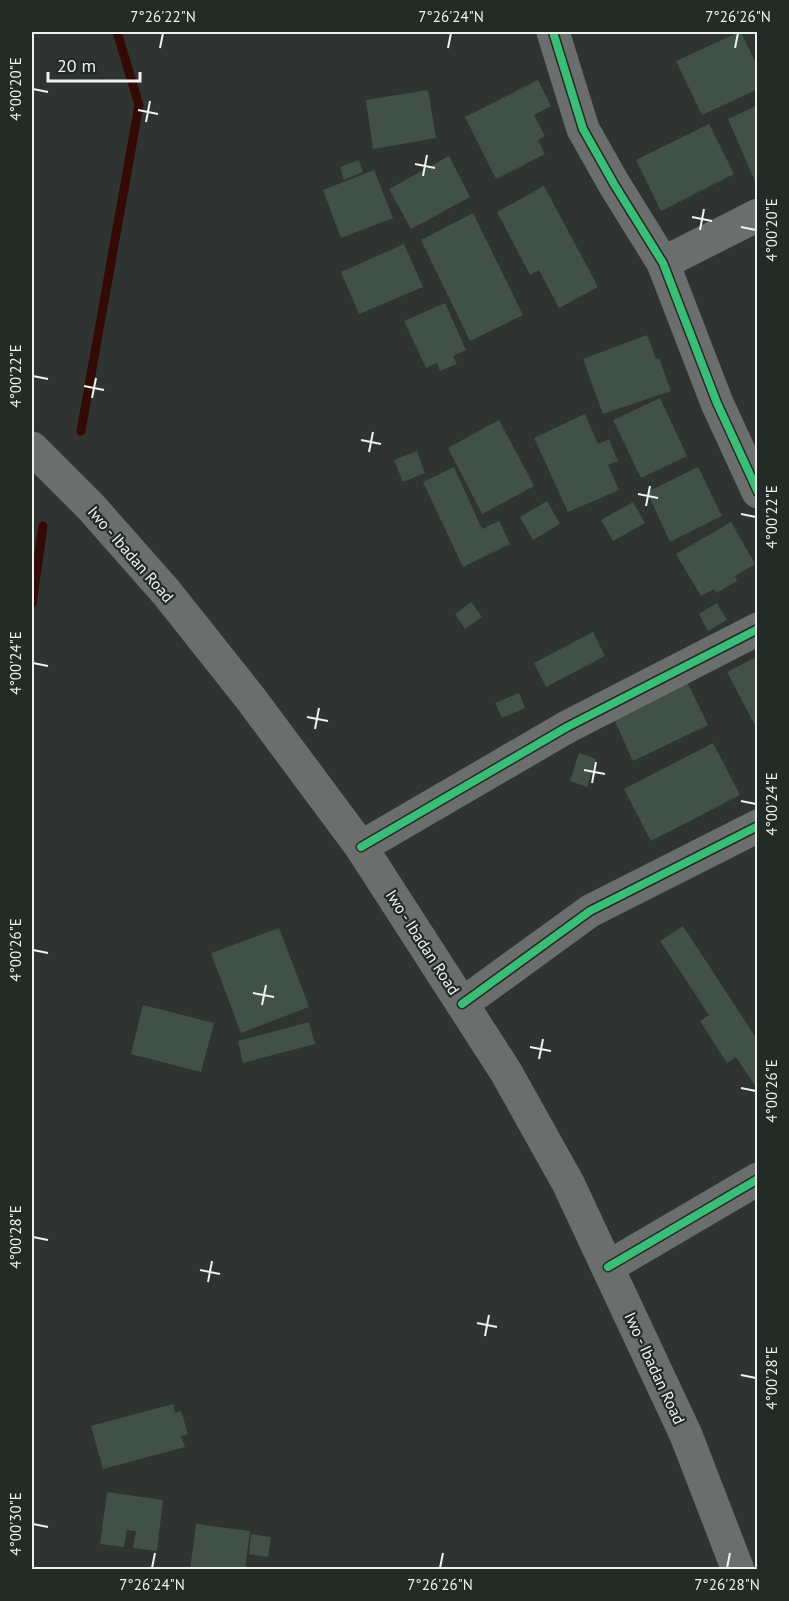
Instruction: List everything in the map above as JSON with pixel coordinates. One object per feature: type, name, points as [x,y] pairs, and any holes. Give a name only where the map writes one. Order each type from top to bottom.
[{"type":"main road","name":"Iwo - Ibadan Road","points":[[32,448],[91,507],[166,592],[251,699],[361,847],[506,1072],[556,1163],[608,1267],[686,1434],[738,1569]]},
{"type":"street","points":[[553,32],[583,129],[663,263],[717,403],[758,492]]},
{"type":"street","points":[[663,263],[758,215]]},
{"type":"street","points":[[361,847],[567,728],[758,628]]},
{"type":"street","points":[[462,1004],[590,911],[758,826]]},
{"type":"street","points":[[608,1267],[758,1179]]},
{"type":"building","points":[[739,32],[758,68],[758,89],[702,115],[676,61]]},
{"type":"building","points":[[538,80],[551,106],[534,115],[545,136],[538,140],[545,154],[496,179],[465,117]]},
{"type":"building","points":[[428,90],[436,138],[373,149],[366,100]]},
{"type":"building","points":[[758,105],[758,181],[755,181],[728,119]]},
{"type":"building","points":[[709,124],[734,174],[661,211],[636,160]]},
{"type":"building","points":[[449,156],[470,197],[411,229],[389,189]]},
{"type":"building","points":[[359,160],[363,172],[344,180],[340,167]]},
{"type":"building","points":[[374,170],[393,218],[341,238],[323,190]]},
{"type":"building","points":[[544,186],[598,287],[559,308],[539,270],[530,275],[497,212]]},
{"type":"building","points":[[473,213],[523,315],[470,341],[421,240]]},
{"type":"building","points":[[404,244],[423,287],[359,314],[341,272]]},
{"type":"building","points":[[445,303],[466,350],[453,356],[457,364],[440,371],[437,363],[426,368],[404,321]]},
{"type":"building","points":[[647,335],[656,359],[659,358],[671,391],[603,414],[583,359]]},
{"type":"building","points":[[660,398],[687,456],[641,478],[613,420]]},
{"type":"building","points":[[585,414],[598,444],[609,439],[618,461],[608,465],[619,490],[568,512],[534,438]]},
{"type":"building","points":[[499,420],[534,486],[482,514],[448,448]]},
{"type":"building","points":[[417,451],[425,473],[403,482],[394,460]]},
{"type":"building","points":[[454,467],[482,529],[499,521],[510,544],[463,567],[423,482]]},
{"type":"building","points":[[698,467],[722,516],[670,542],[647,492]]},
{"type":"building","points":[[547,501],[560,524],[533,540],[520,517]]},
{"type":"building","points":[[633,502],[645,523],[613,541],[601,520]]},
{"type":"building","points":[[731,522],[755,564],[735,576],[737,581],[716,593],[714,589],[701,596],[676,554]]},
{"type":"building","points":[[471,602],[482,617],[465,629],[455,614]]},
{"type":"building","points":[[717,603],[727,620],[708,631],[699,614]]},
{"type":"building","points":[[593,632],[605,656],[546,687],[534,663]]},
{"type":"building","points":[[758,656],[758,731],[727,672]]},
{"type":"building","points":[[687,682],[708,725],[633,761],[613,717]]},
{"type":"building","points":[[519,693],[525,708],[502,718],[495,703]]},
{"type":"building","points":[[713,743],[740,795],[651,841],[624,789]]},
{"type":"building","points":[[579,753],[596,759],[587,787],[570,781]]},
{"type":"building","points":[[683,926],[758,1041],[758,1090],[736,1057],[727,1063],[700,1021],[709,1015],[660,941]]},
{"type":"building","points":[[279,928],[309,1007],[241,1033],[211,953]]},
{"type":"building","points":[[143,1005],[214,1023],[201,1072],[131,1054]]},
{"type":"building","points":[[309,1022],[315,1044],[243,1063],[238,1041]]},
{"type":"building","points":[[173,1404],[175,1413],[181,1411],[188,1434],[181,1436],[185,1447],[103,1469],[91,1426]]},
{"type":"building","points":[[107,1492],[163,1500],[157,1551],[133,1548],[136,1531],[127,1530],[124,1547],[100,1544]]},
{"type":"building","points":[[196,1524],[250,1531],[245,1570],[190,1570]]},
{"type":"building","points":[[251,1534],[271,1537],[268,1557],[249,1554]]},
{"type":"waterway","points":[[81,431],[139,105],[117,32]]},
{"type":"waterway","points":[[32,603],[43,526]]},
{"type":"cycle path","points":[[553,32],[583,129],[663,263],[717,403],[758,492]]},
{"type":"cycle path","points":[[361,847],[567,727],[758,629]]},
{"type":"cycle path","points":[[462,1004],[590,911],[758,826]]},
{"type":"cycle path","points":[[608,1267],[758,1179]]}]
